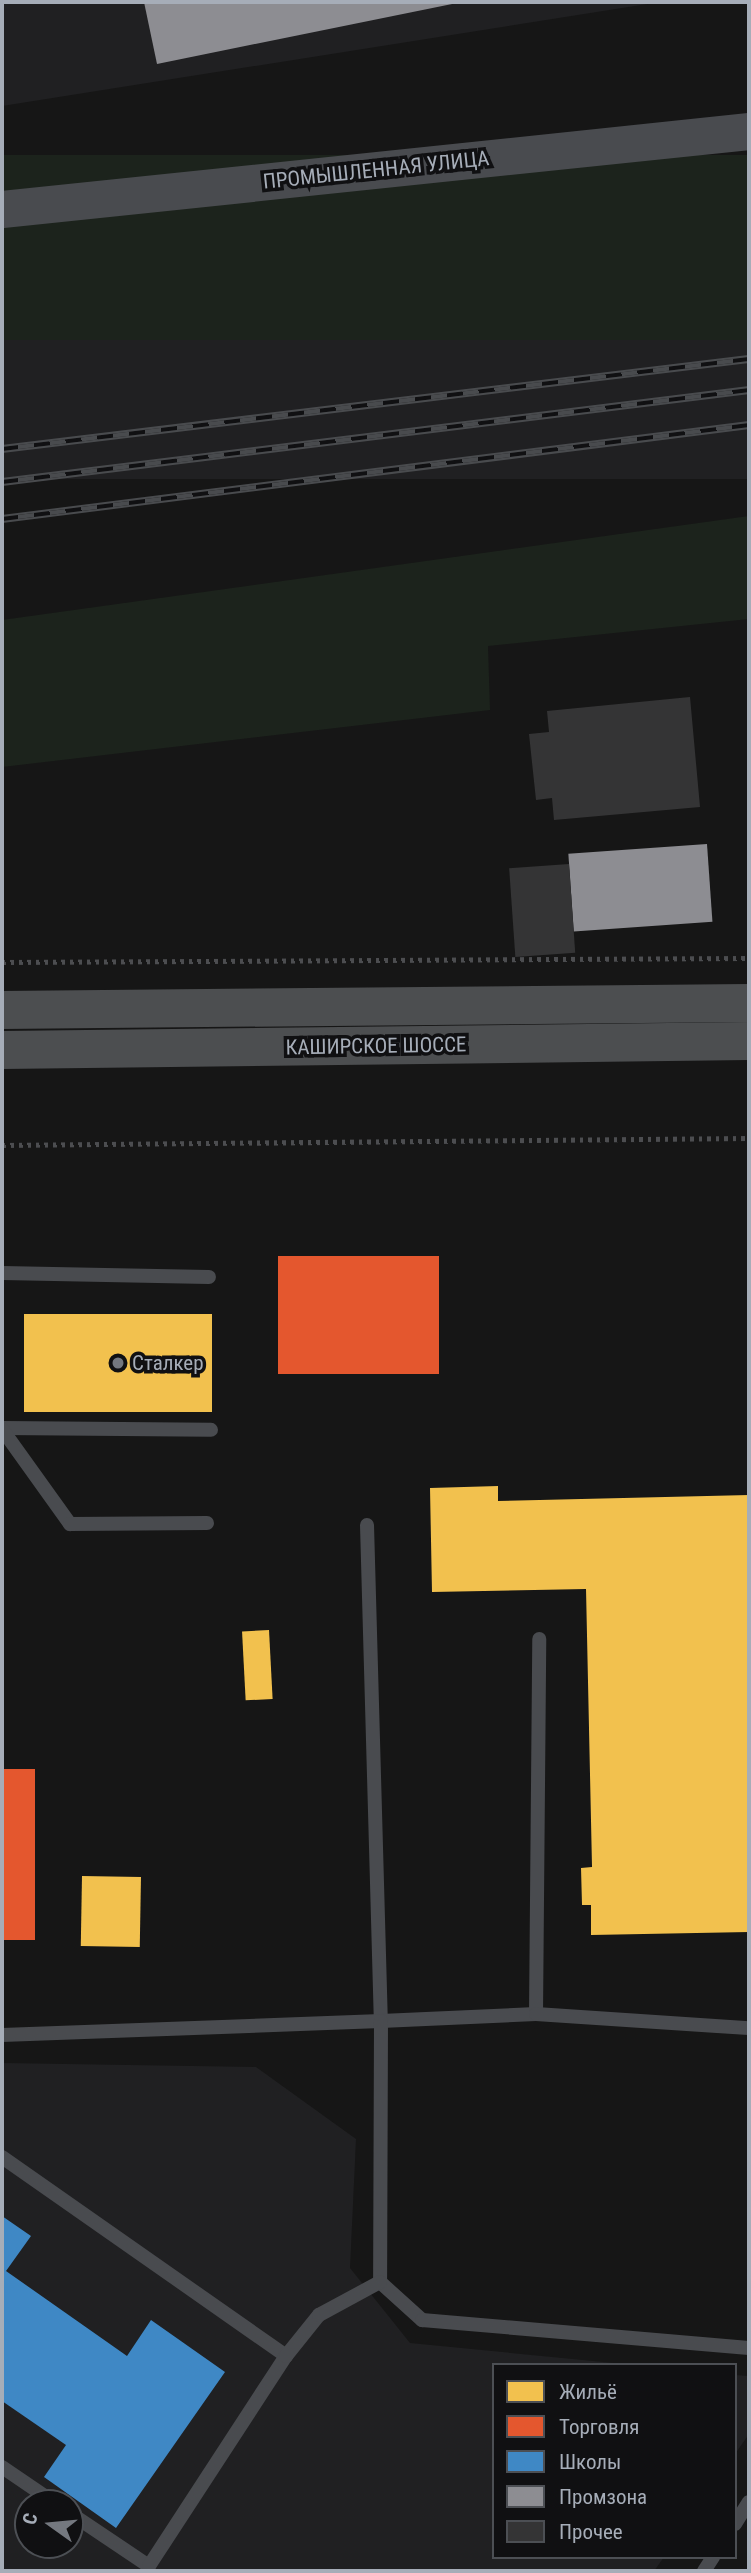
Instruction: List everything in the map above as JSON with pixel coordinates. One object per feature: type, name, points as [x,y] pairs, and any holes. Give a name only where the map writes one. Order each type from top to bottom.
[{"type":"main road","name":"КАШИРСКОЕ ШОССЕ","points":[[2,1010],[749,1003]]},
{"type":"main road","name":"КАШИРСКОЕ ШОССЕ","points":[[2,1051],[749,1041]]},
{"type":"street","name":"ПРОМЫШЛЕННАЯ УЛИЦА","points":[[2,209],[749,131]]},
{"type":"lane","points":[[2,1273],[209,1277]]},
{"type":"lane","points":[[2,1428],[211,1430]]},
{"type":"lane","points":[[2,1428],[70,1524],[207,1523]]},
{"type":"lane","points":[[367,1525],[381,2021],[380,2282],[422,2320],[749,2348]]},
{"type":"lane","points":[[536,2014],[539,1639]]},
{"type":"lane","points":[[2,2035],[536,2014],[749,2028]]},
{"type":"lane","points":[[2,2157],[286,2356]]},
{"type":"lane","points":[[84,2522],[149,2566],[286,2356],[319,2315],[380,2282]]},
{"type":"lane","points":[[2,2467],[34,2489]]},
{"type":"lane","points":[[737,2521],[749,2502]]},
{"type":"path","points":[[2,962],[749,958]]},
{"type":"path","points":[[2,1145],[749,1138]]},
{"type":"shaded area","points":[[2,2],[660,2],[2,106]]},
{"type":"shaded area","points":[[2,155],[749,155],[749,340],[2,340]]},
{"type":"shaded area","points":[[2,340],[749,340],[749,479],[2,479]]},
{"type":"shaded area","points":[[749,516],[749,619],[488,646],[490,710],[2,767],[2,620]]},
{"type":"shaded area","points":[[2,2063],[256,2067],[356,2139],[350,2268],[410,2343],[614,2363],[492,2363],[492,2559],[663,2559],[654,2571],[2,2571]]},
{"type":"shaded area","points":[[737,2375],[749,2376],[749,2434],[737,2451]]},
{"type":"building: Жильё","name":"Сталкер","points":[[24,1314],[212,1314],[212,1412],[24,1412]]},
{"type":"building: Жильё","points":[[498,1486],[498,1501],[749,1495],[749,1932],[591,1935],[591,1905],[582,1905],[581,1868],[592,1867],[586,1589],[432,1592],[430,1488]]},
{"type":"building: Жильё","points":[[269,1630],[273,1699],[246,1700],[242,1631]]},
{"type":"building: Жильё","points":[[82,1876],[141,1877],[140,1947],[81,1946]]},
{"type":"building: Торговля","points":[[278,1256],[439,1256],[439,1374],[278,1374]]},
{"type":"building: Торговля","points":[[2,1769],[35,1769],[35,1940],[2,1940]]},
{"type":"building: Школы","points":[[2,2216],[31,2236],[6,2271],[127,2356],[151,2320],[225,2372],[116,2528],[84,2505],[84,2489],[61,2489],[44,2477],[66,2445],[2,2401]]},
{"type":"building: Промзона","points":[[144,2],[457,2],[457,3],[157,64]]},
{"type":"building: Промзона","points":[[707,844],[712,922],[574,932],[568,854]]},
{"type":"building: Прочее","points":[[690,697],[700,807],[554,820],[552,798],[536,800],[529,734],[549,732],[547,711]]},
{"type":"building: Прочее","points":[[569,864],[575,953],[515,957],[509,868]]},
{"type":"railway","points":[[2,449],[749,359]]},
{"type":"railway","points":[[2,482],[749,390]]},
{"type":"railway","points":[[2,519],[749,425]]},
{"type":"place","name":"Сталкер","points":[[118,1363]]}]
